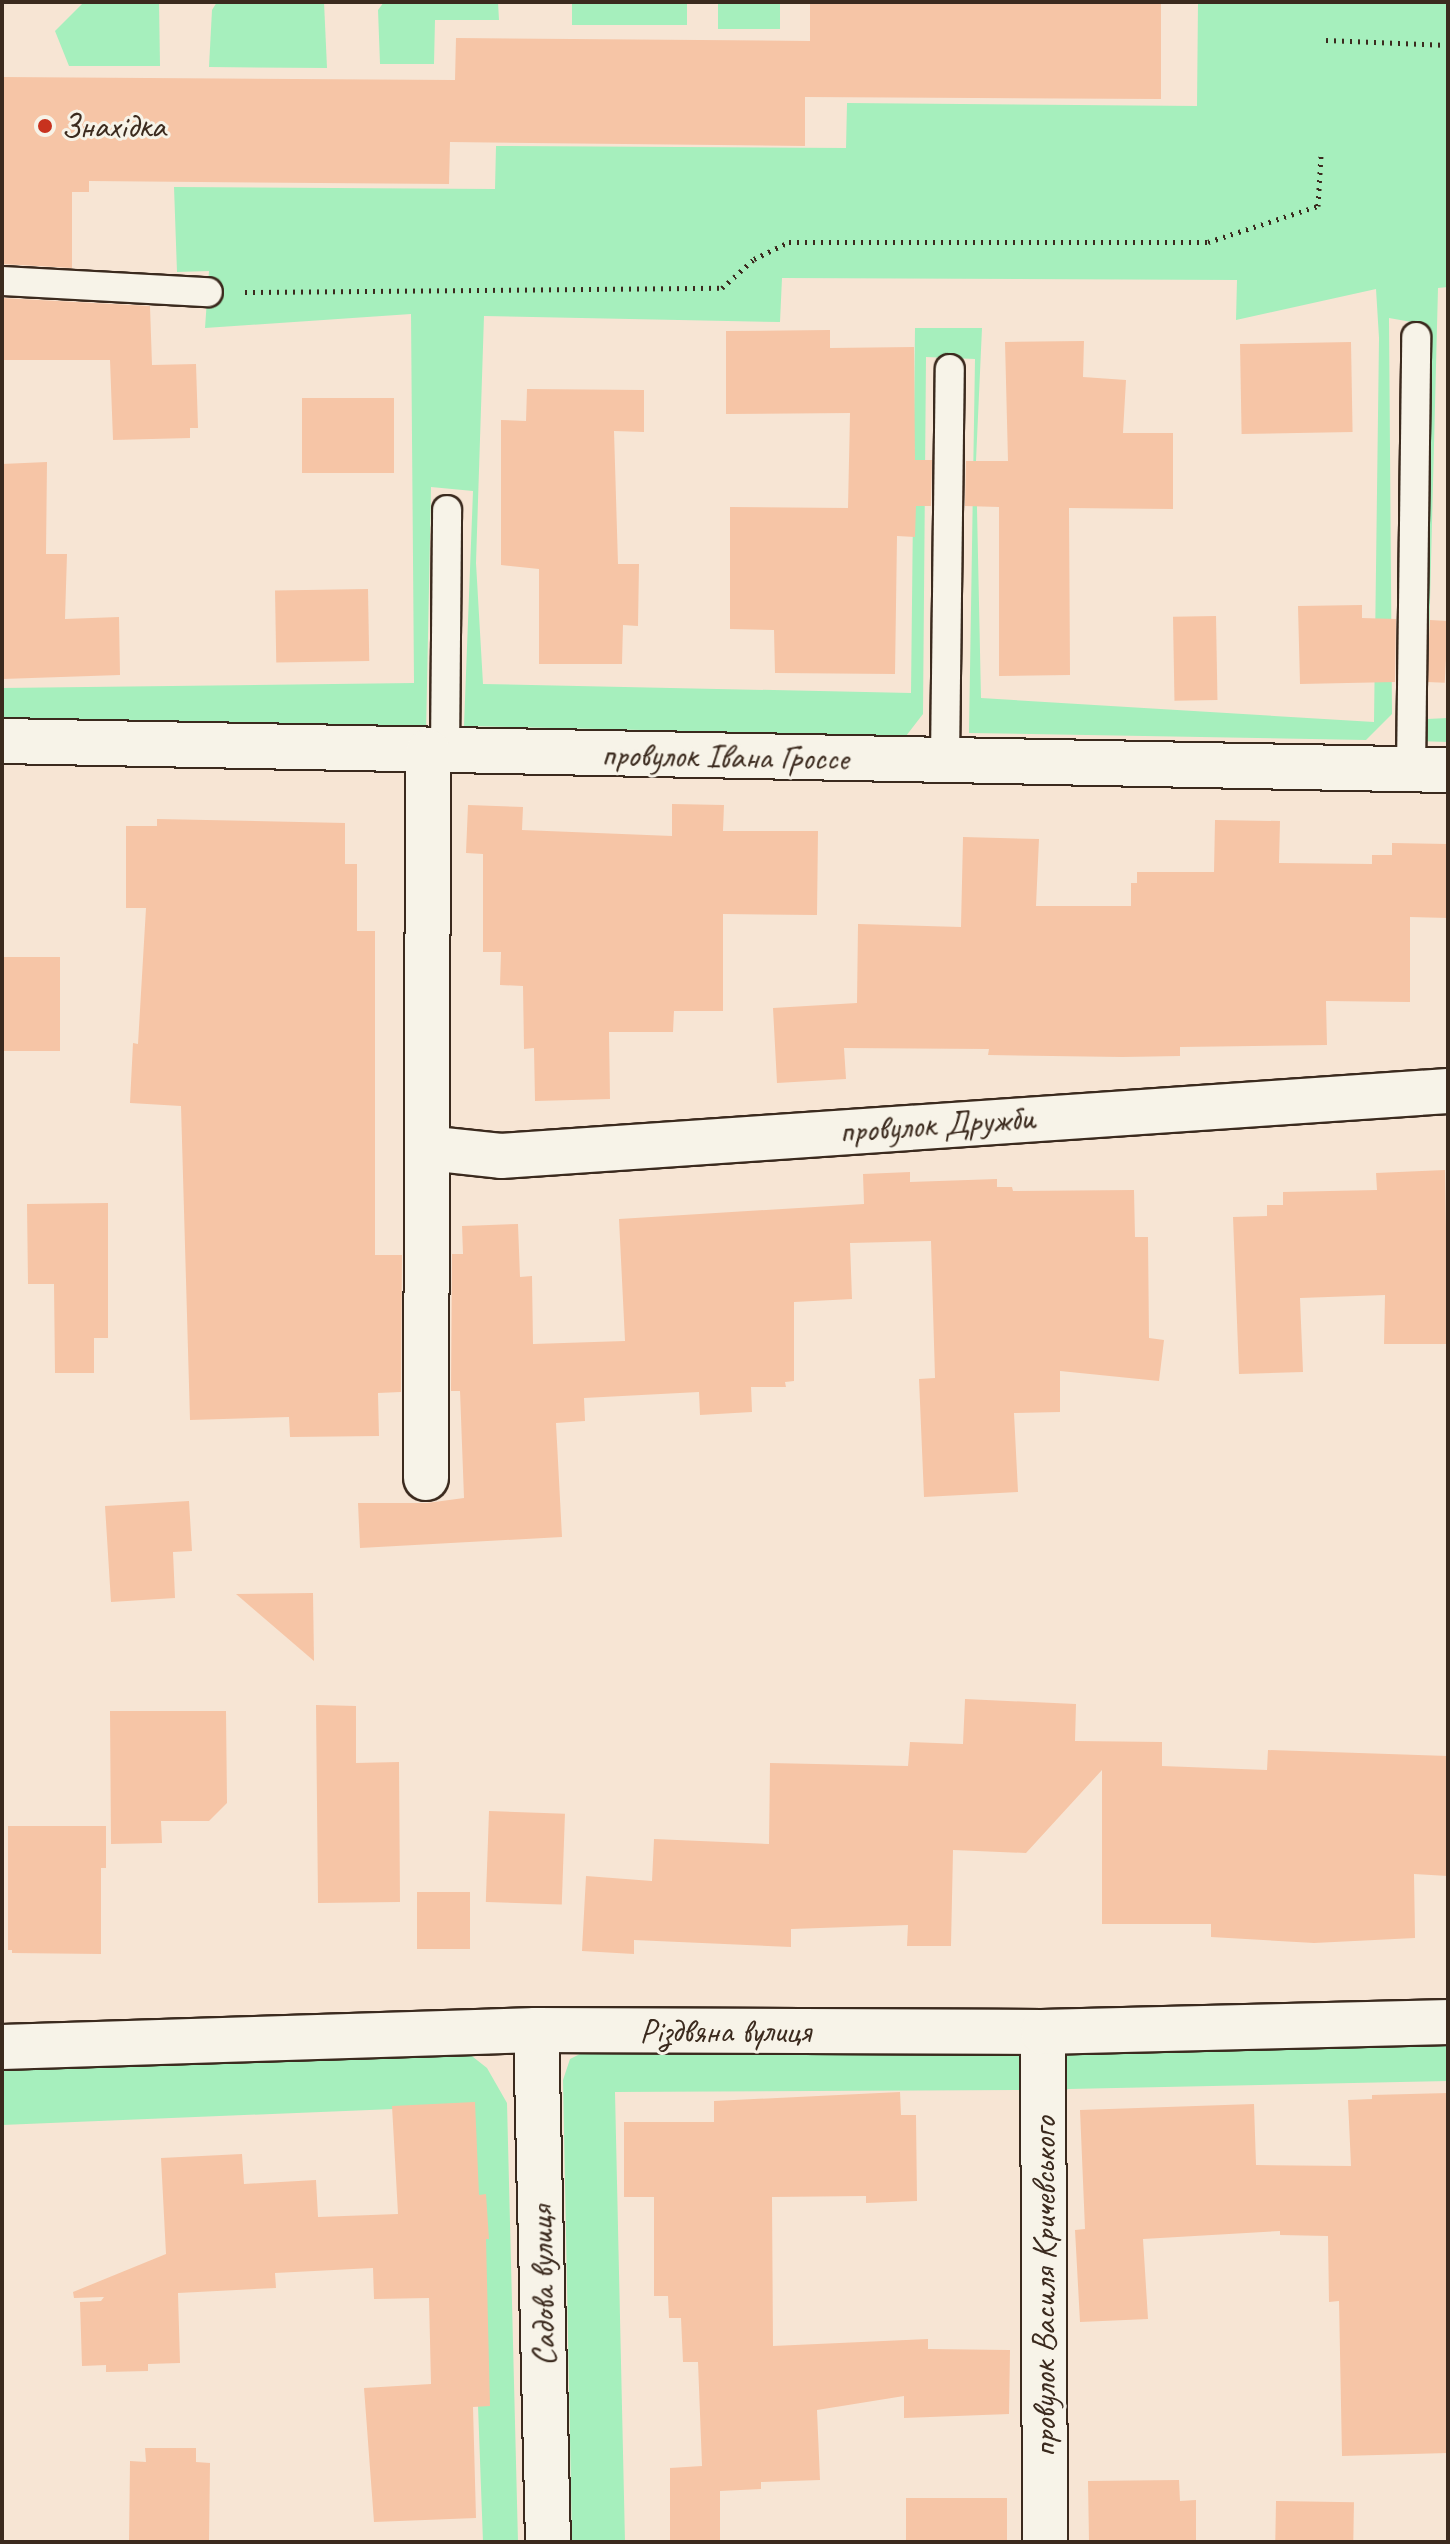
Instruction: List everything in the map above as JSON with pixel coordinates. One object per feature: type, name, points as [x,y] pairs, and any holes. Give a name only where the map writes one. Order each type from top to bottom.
[{"type":"street","name":"провулок Івана Гроссе","points":[[2,741],[1430,770]]},
{"type":"street","points":[[426,1478],[427,1148],[436,752]]},
{"type":"street","name":"провулок Дружби","points":[[427,1148],[501,1156],[1448,1091]]},
{"type":"street","name":"Різдвяна вулиця","points":[[2,2047],[536,2030],[1043,2032],[1448,2022]]},
{"type":"street","name":"Садова вулиця","points":[[536,2030],[548,2542]]},
{"type":"street","name":"провулок Василя Кричевського","points":[[1043,2032],[1045,2542]]},
{"type":"lane","points":[[2,281],[208,292]]},
{"type":"lane","points":[[1416,337],[1430,770]]},
{"type":"lane","points":[[945,759],[950,369]]},
{"type":"lane","points":[[436,752],[447,510]]},
{"type":"path","points":[[1326,40],[1448,45]]},
{"type":"path","points":[[208,292],[722,288],[754,259],[789,242],[1208,242],[1318,206],[1321,156]]},
{"type":"green space","points":[[84,2],[159,2],[160,66],[69,66],[55,31]]},
{"type":"green space","points":[[217,2],[324,2],[327,68],[209,67],[212,10]]},
{"type":"green space","points":[[384,2],[498,2],[499,20],[435,20],[434,64],[380,64],[378,10]]},
{"type":"green space","points":[[572,2],[687,2],[687,25],[572,25]]},
{"type":"green space","points":[[718,2],[780,2],[780,29],[718,29]]},
{"type":"green space","points":[[1198,2],[1448,2],[1448,287],[1438,288],[1427,719],[1448,718],[1448,742],[1417,741],[1423,324],[1389,318],[1392,714],[1366,740],[969,733],[975,359],[926,357],[923,714],[906,736],[464,726],[473,491],[431,487],[426,735],[2,727],[2,688],[414,683],[411,314],[205,328],[209,271],[177,272],[174,187],[495,189],[496,146],[846,148],[847,103],[1197,106]],"holes":[[[782,278],[1237,280],[1236,320],[1376,289],[1379,338],[1374,722],[981,698],[976,461],[982,328],[915,328],[911,693],[483,684],[476,563],[484,316],[780,322]]]},
{"type":"green space","points":[[1448,2034],[1448,2081],[1068,2089],[1058,2097],[1065,2047]]},
{"type":"green space","points":[[1016,2046],[1025,2058],[1023,2090],[615,2092],[625,2542],[572,2542],[563,2080],[570,2059],[592,2048]]},
{"type":"green space","points":[[468,2053],[487,2068],[507,2103],[518,2542],[483,2542],[467,2106],[2,2125],[2,2069]]},
{"type":"building","points":[[810,2],[1161,2],[1161,99],[805,97],[805,146],[450,142],[449,184],[89,181],[89,192],[72,192],[72,268],[2,264],[2,77],[455,80],[456,38],[810,41]]},
{"type":"building","points":[[2,298],[150,306],[152,365],[196,364],[198,428],[190,428],[190,438],[113,440],[110,360],[2,360]]},
{"type":"building","points":[[830,330],[830,348],[914,347],[915,460],[932,460],[931,506],[916,506],[915,537],[897,536],[895,674],[775,673],[774,630],[730,629],[730,507],[848,508],[850,413],[726,414],[726,331]]},
{"type":"building","points":[[1084,341],[1083,377],[1126,380],[1123,433],[1173,433],[1173,509],[1069,508],[1070,675],[999,676],[999,507],[965,506],[966,461],[1008,461],[1005,342]]},
{"type":"building","points":[[1351,342],[1353,432],[1242,434],[1240,344]]},
{"type":"building","points":[[527,389],[644,390],[644,432],[614,431],[618,564],[639,564],[638,626],[623,625],[622,664],[539,664],[539,569],[501,565],[501,420],[526,421]]},
{"type":"building","points":[[302,398],[394,398],[394,473],[302,473]]},
{"type":"building","points":[[47,462],[46,554],[67,554],[65,619],[119,617],[120,675],[2,679],[2,464]]},
{"type":"building","points":[[368,589],[369,661],[276,663],[275,591]]},
{"type":"building","points":[[1362,605],[1362,618],[1396,619],[1395,682],[1300,684],[1298,606]]},
{"type":"building","points":[[1216,616],[1217,700],[1174,701],[1173,617]]},
{"type":"building","points":[[1430,620],[1448,621],[1445,683],[1427,682]]},
{"type":"building","points":[[672,804],[724,805],[723,831],[818,831],[817,915],[723,914],[723,1011],[674,1011],[673,1032],[609,1032],[610,1099],[535,1101],[534,1048],[524,1049],[523,986],[500,985],[501,952],[483,952],[483,854],[466,853],[468,805],[523,807],[522,830],[672,836]]},
{"type":"building","points":[[157,819],[345,823],[345,864],[357,864],[357,931],[375,931],[375,1255],[402,1255],[401,1392],[378,1393],[379,1436],[290,1437],[289,1417],[190,1420],[181,1106],[130,1103],[133,1043],[138,1044],[146,908],[126,908],[126,826],[157,826]]},
{"type":"building","points":[[1215,820],[1280,821],[1279,863],[1372,864],[1372,855],[1392,855],[1392,843],[1448,844],[1448,918],[1410,917],[1410,1002],[1326,1001],[1327,1045],[1180,1047],[1180,1056],[1122,1057],[988,1055],[989,1049],[844,1048],[846,1079],[777,1083],[773,1008],[857,1003],[858,924],[961,927],[963,837],[1039,839],[1036,906],[1131,906],[1131,883],[1137,883],[1137,872],[1214,872]]},
{"type":"building","points":[[2,957],[60,957],[60,1051],[2,1051]]},
{"type":"building","points":[[1445,1170],[1448,1344],[1384,1344],[1385,1295],[1300,1298],[1303,1372],[1239,1374],[1233,1217],[1267,1216],[1267,1205],[1283,1205],[1283,1192],[1377,1190],[1376,1173]]},
{"type":"building","points":[[910,1172],[910,1182],[997,1179],[997,1187],[1012,1187],[1013,1191],[1134,1190],[1135,1237],[1148,1237],[1149,1338],[1164,1340],[1159,1381],[1060,1371],[1060,1412],[1014,1413],[1018,1492],[924,1497],[919,1379],[935,1378],[931,1241],[850,1243],[852,1299],[794,1302],[794,1381],[785,1382],[786,1387],[751,1387],[752,1412],[700,1415],[699,1392],[584,1398],[585,1421],[556,1423],[562,1537],[360,1548],[358,1503],[427,1503],[464,1498],[460,1391],[451,1391],[452,1254],[463,1254],[462,1226],[518,1224],[520,1277],[532,1276],[533,1344],[625,1341],[619,1219],[864,1204],[863,1174]]},
{"type":"building","points":[[108,1203],[108,1338],[94,1338],[94,1373],[55,1373],[54,1284],[28,1284],[27,1204]]},
{"type":"building","points":[[189,1501],[192,1551],[173,1552],[175,1598],[111,1602],[105,1506]]},
{"type":"building","points":[[313,1593],[314,1661],[236,1594]]},
{"type":"building","points":[[965,1699],[1076,1704],[1075,1741],[1162,1742],[1162,1766],[1267,1770],[1268,1750],[1448,1756],[1448,1876],[1414,1874],[1415,1938],[1314,1943],[1211,1937],[1211,1924],[1102,1924],[1102,1770],[1026,1853],[953,1850],[951,1946],[907,1946],[908,1925],[791,1929],[791,1947],[634,1940],[634,1954],[582,1951],[586,1876],[652,1881],[654,1839],[769,1844],[770,1763],[908,1766],[910,1742],[963,1744]]},
{"type":"building","points":[[316,1705],[356,1706],[356,1763],[399,1762],[400,1902],[318,1903]]},
{"type":"building","points":[[110,1711],[226,1711],[227,1803],[209,1821],[161,1821],[162,1843],[111,1844]]},
{"type":"building","points":[[489,1811],[565,1814],[562,1905],[486,1902]]},
{"type":"building","points":[[8,1826],[106,1826],[106,1868],[101,1868],[101,1954],[12,1953],[8,1950]]},
{"type":"building","points":[[417,1892],[470,1892],[470,1949],[417,1949]]},
{"type":"building","points":[[900,2092],[901,2115],[916,2115],[917,2201],[866,2203],[866,2196],[772,2197],[773,2346],[928,2339],[928,2349],[1010,2350],[1009,2414],[904,2418],[904,2396],[817,2410],[820,2480],[761,2482],[761,2489],[720,2491],[720,2542],[670,2542],[670,2468],[702,2466],[698,2362],[683,2362],[681,2318],[669,2318],[668,2296],[654,2296],[654,2197],[624,2197],[624,2122],[714,2122],[714,2101]]},
{"type":"building","points":[[1448,2093],[1448,2453],[1342,2456],[1339,2301],[1329,2302],[1328,2236],[1280,2235],[1280,2231],[1143,2239],[1148,2319],[1080,2322],[1075,2230],[1085,2229],[1080,2110],[1254,2104],[1256,2165],[1351,2166],[1348,2100],[1372,2099],[1372,2095]]},
{"type":"building","points":[[475,2102],[479,2195],[486,2194],[489,2239],[486,2239],[490,2406],[473,2407],[476,2518],[374,2522],[364,2388],[431,2384],[429,2298],[374,2299],[373,2268],[275,2273],[276,2288],[178,2293],[180,2363],[148,2364],[148,2371],[106,2372],[106,2365],[82,2366],[80,2302],[101,2301],[104,2297],[74,2298],[73,2292],[166,2254],[161,2158],[242,2154],[244,2184],[316,2180],[318,2217],[398,2214],[392,2106]]},
{"type":"building","points":[[145,2448],[196,2448],[196,2462],[210,2463],[209,2542],[129,2542],[130,2461],[146,2462]]},
{"type":"building","points":[[1179,2480],[1180,2501],[1196,2500],[1196,2542],[1089,2542],[1088,2481]]},
{"type":"building","points":[[906,2498],[1007,2498],[1007,2542],[906,2542]]},
{"type":"building","points":[[1276,2501],[1354,2502],[1353,2542],[1275,2542]]},
{"type":"place","name":"Знахідка","points":[[45,126]]}]
